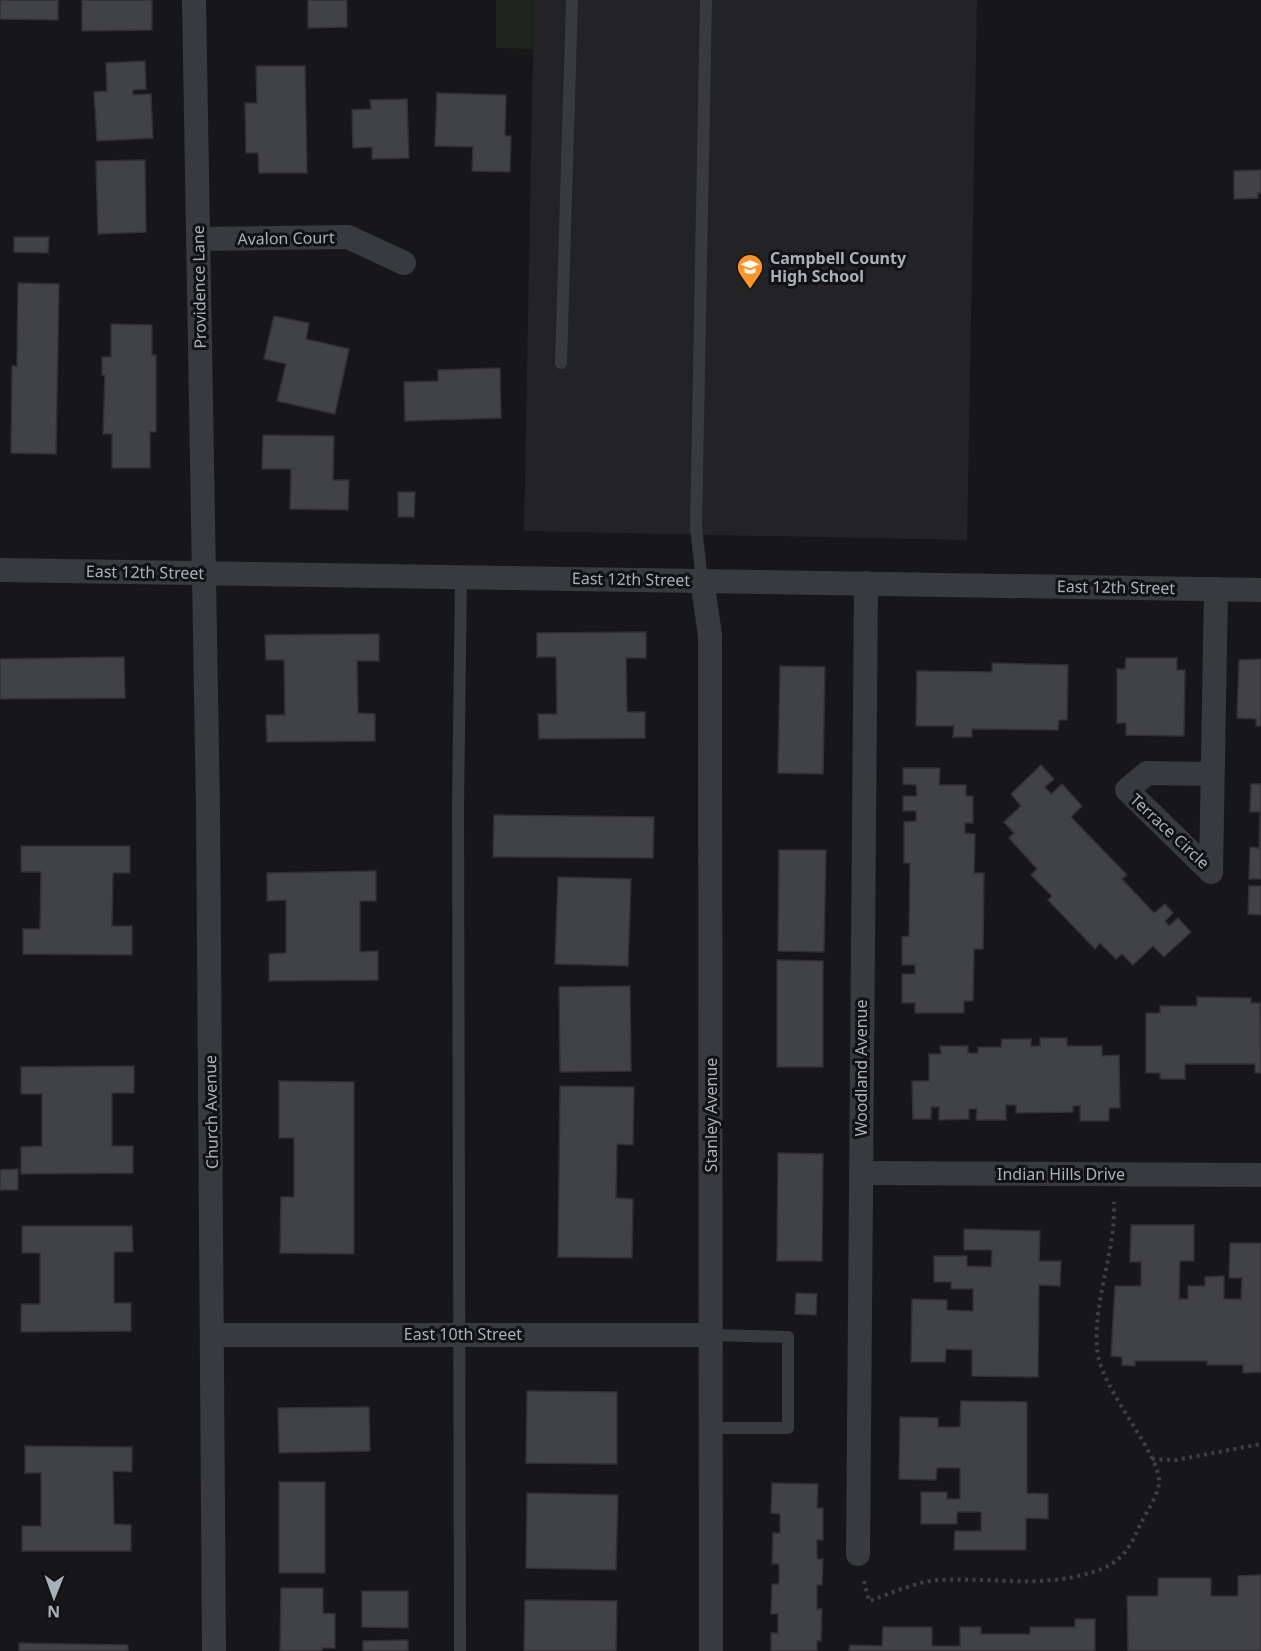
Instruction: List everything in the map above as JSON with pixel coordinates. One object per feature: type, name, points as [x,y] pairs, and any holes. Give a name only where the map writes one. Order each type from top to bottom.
[{"type":"street","name":"Providence Lane","points":[[194,0],[205,573]]},
{"type":"street","name":"Avalon Court","points":[[198,239],[348,237],[404,263]]},
{"type":"street","name":"East 12th Street","points":[[0,570],[1261,590]]},
{"type":"street","name":"Church Avenue","points":[[205,573],[214,1335],[214,1651]]},
{"type":"street","name":"Stanley Avenue","points":[[702,580],[710,634],[711,1651]]},
{"type":"street","name":"Woodland Avenue","points":[[858,1554],[866,583]]},
{"type":"street","name":"Terrace Circle","points":[[1212,774],[1147,773],[1126,790],[1211,872],[1216,589]]},
{"type":"street","name":"Indian Hills Drive","points":[[861,1173],[1261,1175]]},
{"type":"street","name":"East 10th Street","points":[[214,1335],[711,1335]]},
{"type":"lane","points":[[561,363],[572,0]]},
{"type":"lane","points":[[702,580],[696,528],[706,0]]},
{"type":"lane","points":[[460,1651],[458,806],[461,577]]},
{"type":"lane","points":[[711,1335],[788,1336],[788,1428],[711,1428]]},
{"type":"path","points":[[868,1601],[936,1580],[1047,1582],[1079,1576],[1115,1565],[1131,1548],[1159,1484],[1152,1459],[1111,1389],[1097,1353],[1096,1318],[1115,1221],[1114,1174]]},
{"type":"path","points":[[1152,1459],[1176,1460],[1261,1444]]},
{"type":"shaded area","points":[[496,0],[534,0],[533,49],[496,48]]},
{"type":"shaded area","name":"Campbell County High School","points":[[534,0],[977,0],[967,540],[524,531]]},
{"type":"building","points":[[0,0],[58,0],[58,20],[0,19]]},
{"type":"building","points":[[82,0],[152,0],[152,30],[82,31]]},
{"type":"building","points":[[308,0],[347,0],[347,27],[308,28]]},
{"type":"building","points":[[145,61],[146,89],[133,90],[133,95],[151,94],[153,138],[97,141],[94,92],[107,91],[106,63]]},
{"type":"building","points":[[256,66],[305,66],[307,173],[259,173],[258,153],[246,153],[245,103],[257,103]]},
{"type":"building","points":[[437,93],[506,95],[505,136],[511,136],[510,172],[472,171],[473,147],[435,146]]},
{"type":"building","points":[[407,99],[409,158],[372,159],[372,147],[353,148],[352,110],[371,109],[370,100]]},
{"type":"building","points":[[145,160],[146,232],[98,234],[96,161]]},
{"type":"building","points":[[1261,170],[1261,193],[1258,193],[1258,198],[1234,199],[1234,171]]},
{"type":"building","points":[[14,237],[49,237],[48,253],[14,252]]},
{"type":"building","points":[[18,283],[59,284],[56,454],[11,453],[12,366],[17,366]]},
{"type":"building","points":[[274,316],[309,323],[306,339],[349,349],[335,414],[277,401],[286,364],[264,359]]},
{"type":"building","points":[[111,324],[152,325],[152,355],[156,355],[156,432],[150,432],[150,468],[112,468],[112,434],[103,434],[105,375],[102,375],[102,357],[111,357]]},
{"type":"building","points":[[500,368],[501,418],[405,421],[404,382],[438,381],[438,370]]},
{"type":"building","points":[[263,435],[334,436],[333,480],[349,480],[348,510],[290,509],[291,469],[262,469]]},
{"type":"building","points":[[398,492],[415,492],[414,517],[398,517]]},
{"type":"building","points":[[646,632],[646,658],[626,658],[627,712],[645,712],[645,738],[539,739],[538,714],[557,714],[556,657],[537,657],[537,633]]},
{"type":"building","points":[[379,634],[379,661],[357,661],[358,713],[375,714],[375,741],[267,742],[266,715],[285,715],[284,660],[266,660],[265,635]]},
{"type":"building","points":[[124,657],[125,698],[0,699],[0,659]]},
{"type":"building","points":[[1126,658],[1177,658],[1177,670],[1185,670],[1184,736],[1126,735],[1126,723],[1117,723],[1117,669],[1125,669]]},
{"type":"building","points":[[1261,659],[1261,726],[1256,726],[1256,719],[1237,718],[1239,660]]},
{"type":"building","points":[[992,663],[1068,665],[1067,720],[1059,720],[1058,730],[972,729],[972,737],[953,737],[954,726],[916,726],[917,671],[992,672]]},
{"type":"building","points":[[780,666],[825,667],[823,774],[778,773]]},
{"type":"building","points":[[1041,765],[1054,779],[1045,787],[1051,794],[1062,784],[1082,806],[1071,817],[1127,875],[1122,879],[1154,913],[1165,904],[1173,913],[1165,921],[1169,926],[1178,918],[1191,932],[1164,957],[1153,946],[1133,965],[1122,954],[1116,959],[1100,943],[1095,949],[1048,900],[1052,896],[1031,875],[1037,869],[1009,838],[1014,833],[1004,822],[1021,806],[1011,794]]},
{"type":"building","points":[[903,768],[940,768],[939,785],[966,785],[966,796],[973,796],[973,823],[965,823],[965,833],[975,834],[974,873],[984,873],[983,949],[974,949],[973,1001],[964,1001],[964,1013],[915,1013],[915,1003],[902,1003],[902,974],[915,974],[915,965],[902,965],[902,937],[909,936],[910,863],[904,863],[904,822],[916,821],[916,811],[903,811],[903,796],[917,796],[916,785],[903,784]]},
{"type":"building","points":[[1251,784],[1261,784],[1261,879],[1249,879],[1250,847],[1259,848],[1260,812],[1250,812]]},
{"type":"building","points":[[494,815],[654,817],[653,858],[493,857]]},
{"type":"building","points":[[21,846],[130,846],[130,873],[113,873],[112,926],[132,926],[132,955],[23,954],[23,929],[40,929],[41,872],[21,872]]},
{"type":"building","points":[[779,850],[826,850],[824,952],[778,951]]},
{"type":"building","points":[[376,871],[376,901],[360,901],[360,952],[378,951],[378,980],[269,981],[269,954],[286,953],[286,900],[267,901],[267,873]]},
{"type":"building","points":[[558,877],[631,879],[628,966],[555,964]]},
{"type":"building","points":[[1249,886],[1261,886],[1261,915],[1248,914]]},
{"type":"building","points":[[777,960],[823,961],[823,1067],[777,1067]]},
{"type":"building","points":[[630,986],[631,1071],[560,1072],[559,987]]},
{"type":"building","points":[[1197,997],[1251,998],[1251,1003],[1260,1003],[1261,1073],[1255,1073],[1255,1064],[1185,1064],[1185,1079],[1160,1079],[1160,1073],[1146,1073],[1146,1013],[1160,1013],[1160,1006],[1197,1006]]},
{"type":"building","points":[[1040,1038],[1067,1038],[1067,1046],[1102,1046],[1102,1056],[1119,1055],[1120,1108],[1109,1108],[1109,1121],[1080,1121],[1080,1106],[1073,1106],[1073,1112],[1016,1113],[1016,1105],[1006,1105],[1006,1120],[976,1120],[977,1109],[969,1109],[969,1119],[939,1120],[939,1107],[931,1107],[931,1119],[913,1119],[912,1081],[929,1081],[929,1054],[941,1054],[940,1046],[968,1046],[968,1053],[978,1053],[978,1047],[1001,1047],[1002,1039],[1031,1039],[1031,1046],[1040,1046]]},
{"type":"building","points":[[134,1066],[134,1093],[112,1093],[112,1146],[133,1146],[133,1173],[21,1174],[21,1147],[42,1146],[42,1094],[21,1094],[21,1067]]},
{"type":"building","points":[[279,1081],[354,1082],[354,1254],[280,1253],[281,1197],[294,1197],[294,1138],[279,1138]]},
{"type":"building","points":[[560,1086],[634,1087],[633,1145],[617,1144],[616,1198],[633,1199],[632,1258],[558,1257]]},
{"type":"building","points":[[778,1153],[823,1154],[822,1261],[777,1261]]},
{"type":"building","points":[[18,1169],[18,1190],[0,1190],[0,1170]]},
{"type":"building","points":[[1131,1225],[1194,1225],[1194,1261],[1180,1261],[1179,1299],[1188,1299],[1188,1286],[1205,1286],[1205,1277],[1224,1276],[1224,1299],[1241,1299],[1242,1278],[1229,1278],[1230,1243],[1261,1243],[1261,1372],[1243,1373],[1243,1365],[1207,1365],[1207,1361],[1135,1361],[1135,1366],[1122,1365],[1122,1357],[1111,1356],[1115,1286],[1141,1286],[1141,1262],[1130,1262]]},
{"type":"building","points":[[22,1226],[132,1226],[133,1252],[114,1252],[114,1303],[131,1303],[131,1331],[21,1332],[21,1304],[40,1304],[40,1253],[22,1253]]},
{"type":"building","points":[[964,1229],[1040,1231],[1039,1261],[1061,1261],[1060,1286],[1039,1285],[1038,1377],[972,1376],[972,1350],[946,1349],[945,1362],[911,1362],[912,1299],[947,1300],[947,1310],[973,1311],[973,1289],[951,1289],[951,1282],[934,1282],[934,1256],[967,1256],[967,1266],[991,1267],[992,1250],[964,1250]]},
{"type":"building","points":[[796,1293],[817,1294],[816,1315],[795,1314]]},
{"type":"building","points":[[527,1391],[617,1392],[617,1464],[526,1463]]},
{"type":"building","points":[[961,1401],[1027,1402],[1027,1493],[1048,1494],[1048,1519],[1026,1518],[1026,1550],[954,1550],[955,1531],[981,1531],[981,1512],[957,1512],[957,1524],[921,1524],[921,1492],[947,1492],[947,1499],[960,1499],[960,1468],[937,1468],[936,1480],[899,1479],[900,1417],[938,1418],[938,1427],[960,1427]]},
{"type":"building","points":[[369,1407],[370,1451],[279,1453],[278,1408]]},
{"type":"building","points":[[25,1446],[132,1447],[132,1472],[113,1471],[114,1524],[131,1525],[131,1551],[22,1551],[22,1526],[41,1526],[41,1473],[25,1473]]},
{"type":"building","points":[[279,1482],[325,1482],[325,1573],[279,1573]]},
{"type":"building","points":[[772,1483],[818,1484],[817,1508],[823,1508],[823,1540],[817,1540],[817,1559],[823,1559],[822,1585],[817,1585],[817,1609],[822,1609],[821,1641],[817,1641],[817,1651],[771,1651],[771,1633],[778,1633],[778,1614],[771,1614],[772,1584],[779,1584],[779,1564],[772,1564],[773,1533],[780,1533],[780,1514],[771,1513]]},
{"type":"building","points":[[527,1493],[618,1495],[616,1570],[526,1568]]},
{"type":"building","points":[[1261,1575],[1261,1651],[1128,1651],[1127,1596],[1158,1596],[1158,1578],[1211,1578],[1211,1596],[1238,1596],[1238,1576]]},
{"type":"building","points":[[281,1588],[323,1588],[323,1613],[335,1614],[335,1648],[322,1648],[322,1651],[280,1651]]},
{"type":"building","points":[[362,1591],[408,1591],[408,1628],[362,1627]]},
{"type":"building","points":[[525,1600],[617,1601],[616,1651],[524,1651]]},
{"type":"building","points":[[1075,1619],[1095,1619],[1095,1651],[849,1651],[850,1645],[882,1646],[883,1627],[932,1627],[932,1646],[960,1646],[960,1627],[981,1627],[981,1634],[1030,1634],[1030,1627],[1075,1627]]},
{"type":"building","points":[[408,1640],[408,1651],[363,1651],[363,1641]]},
{"type":"building","points":[[19,1643],[128,1645],[128,1651],[19,1651]]},
{"type":"place","name":"Campbell County High School","points":[[750,290]]}]
